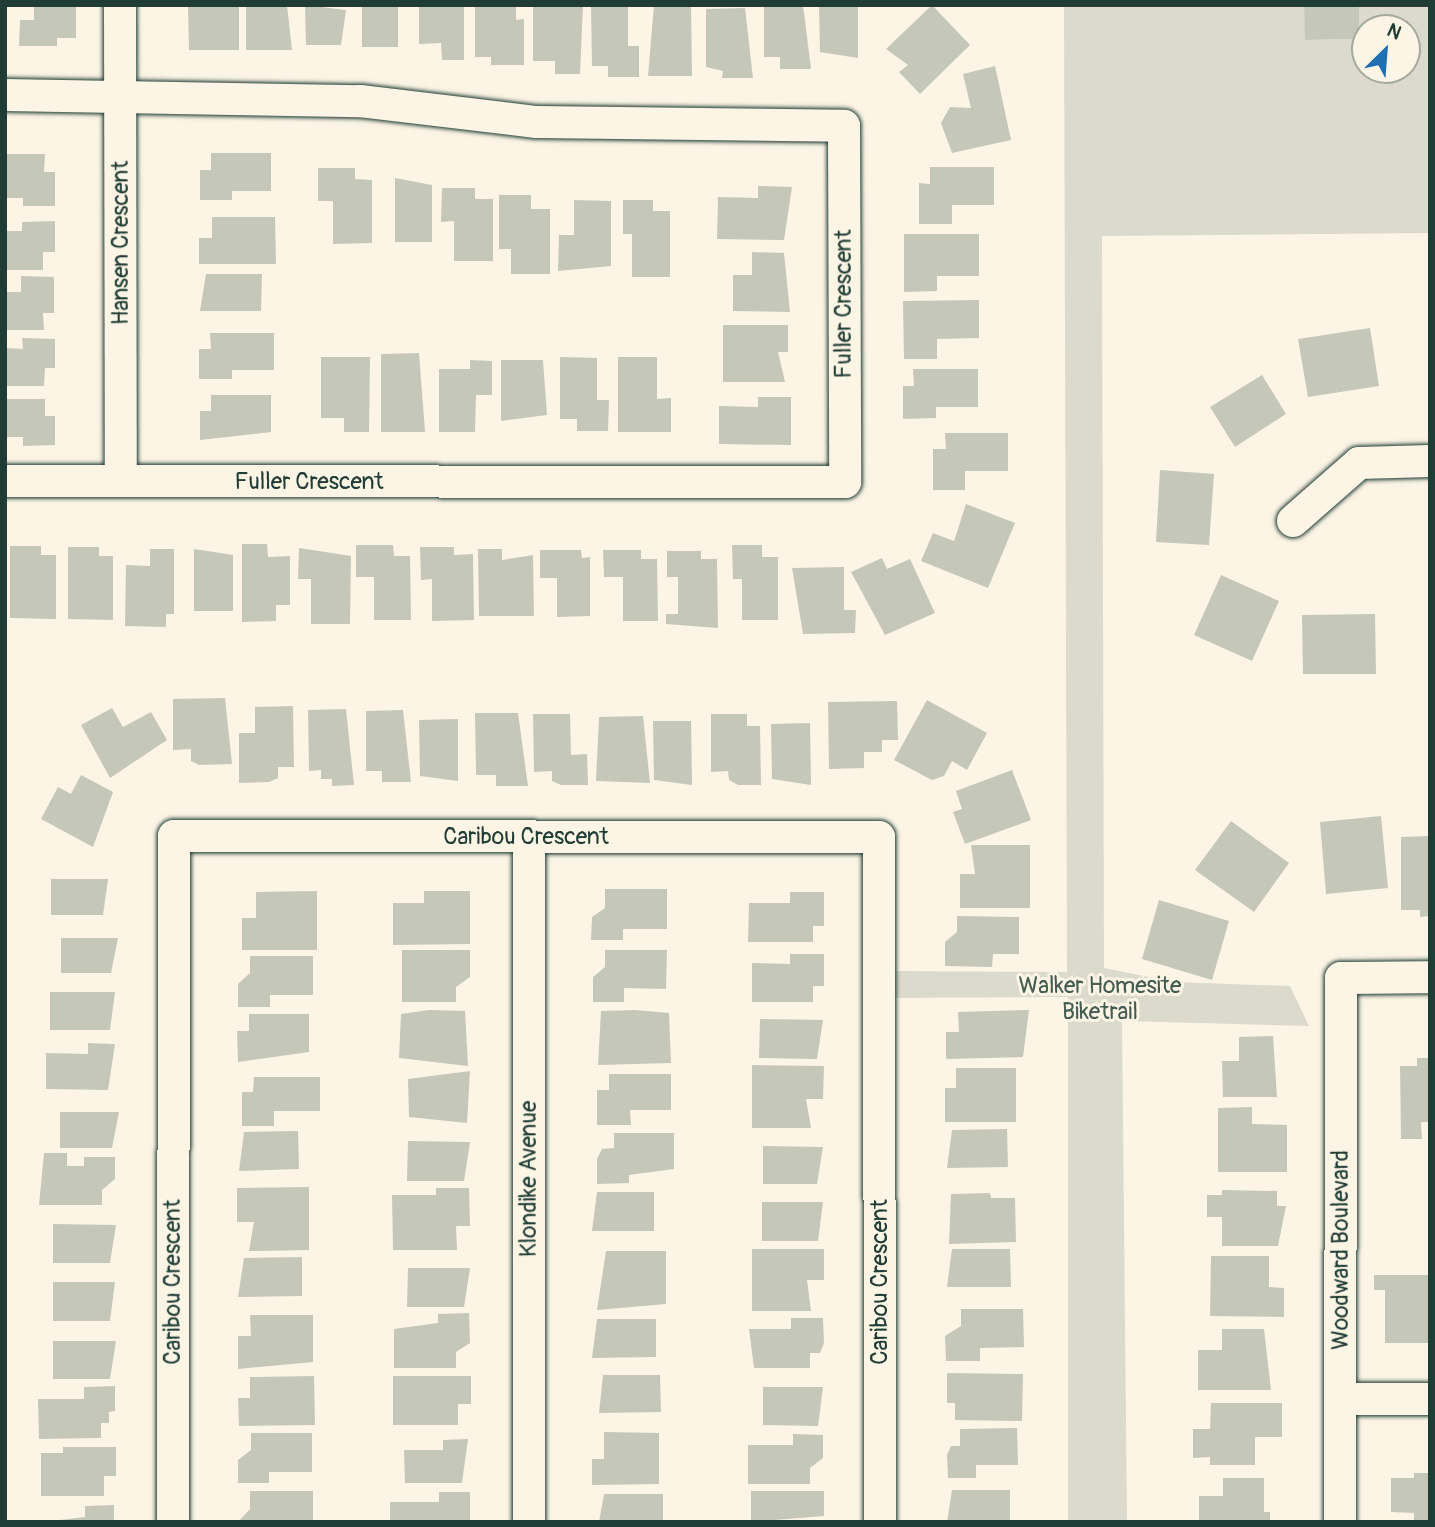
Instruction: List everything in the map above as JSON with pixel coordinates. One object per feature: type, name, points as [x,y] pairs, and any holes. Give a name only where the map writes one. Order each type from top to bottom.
[{"type":"street","name":"Hansen Crescent","points":[[120,5],[121,481]]},
{"type":"street","name":"Fuller Crescent","points":[[5,94],[120,94],[360,101],[537,122],[844,126],[845,482],[5,481]]},
{"type":"street","points":[[1293,521],[1359,463],[1430,461]]},
{"type":"street","name":"Caribou Crescent","points":[[173,1522],[174,836],[879,837],[880,1522]]},
{"type":"street","name":"Klondike Avenue","points":[[529,837],[529,1522]]},
{"type":"street","name":"Woodward Boulevard","points":[[1340,1522],[1341,978],[1430,977]]},
{"type":"street","points":[[1341,1399],[1430,1399]]},
{"type":"green space","name":"Walker Homesite Biketrail","points":[[1064,5],[1304,5],[1306,40],[1351,39],[1351,84],[1421,84],[1421,14],[1359,14],[1359,5],[1430,5],[1430,233],[1102,236],[1104,968],[1174,982],[1290,986],[1309,1026],[1122,1021],[1127,1522],[1068,1522],[1068,997],[893,998],[893,971],[1067,972]]},
{"type":"building","points":[[34,5],[76,5],[76,38],[57,38],[57,46],[19,46],[20,20],[34,20]]},
{"type":"building","points":[[188,5],[239,5],[239,50],[189,50]]},
{"type":"building","points":[[246,5],[287,5],[292,50],[246,50]]},
{"type":"building","points":[[305,5],[346,10],[341,45],[306,45]]},
{"type":"building","points":[[362,5],[398,5],[398,47],[362,47]]},
{"type":"building","points":[[419,5],[464,5],[464,60],[442,60],[441,43],[419,44]]},
{"type":"building","points":[[475,5],[516,5],[516,20],[524,19],[524,65],[491,65],[491,57],[475,57]]},
{"type":"building","points":[[533,5],[583,5],[580,74],[555,74],[555,61],[533,61]]},
{"type":"building","points":[[628,5],[628,46],[639,46],[639,77],[608,77],[608,66],[592,66],[591,6]]},
{"type":"building","points":[[654,5],[691,5],[692,76],[648,76]]},
{"type":"building","points":[[764,5],[803,5],[811,69],[780,69],[780,57],[764,57]]},
{"type":"building","points":[[819,5],[858,5],[858,58],[820,52]]},
{"type":"building","points":[[932,5],[970,45],[920,94],[899,72],[908,65],[886,49]]},
{"type":"building","points":[[1304,5],[1359,5],[1359,14],[1351,14],[1351,39],[1305,40]]},
{"type":"building","points":[[745,8],[753,78],[722,78],[723,71],[706,67],[706,9]]},
{"type":"building","points":[[995,66],[1011,140],[952,153],[941,123],[950,107],[971,108],[963,74]]},
{"type":"building","points":[[211,153],[271,153],[271,191],[232,191],[232,200],[200,200],[200,170],[211,170]]},
{"type":"building","points":[[5,154],[45,154],[44,172],[55,172],[55,206],[23,206],[23,198],[5,198]]},
{"type":"building","points":[[930,167],[994,167],[994,205],[952,205],[952,224],[919,224],[919,183],[930,184]]},
{"type":"building","points":[[318,168],[355,168],[355,179],[372,180],[372,243],[333,244],[333,201],[318,201]]},
{"type":"building","points":[[395,178],[432,185],[432,242],[395,242]]},
{"type":"building","points":[[758,186],[792,187],[784,240],[717,239],[718,197],[758,198]]},
{"type":"building","points":[[442,188],[475,188],[475,199],[493,199],[493,261],[454,261],[454,221],[441,222]]},
{"type":"building","points":[[499,195],[531,195],[531,209],[550,209],[550,274],[511,274],[511,249],[499,249]]},
{"type":"building","points":[[574,200],[611,201],[611,266],[558,271],[559,235],[574,235]]},
{"type":"building","points":[[623,200],[653,200],[653,211],[670,211],[670,277],[632,277],[632,234],[623,234]]},
{"type":"building","points":[[212,217],[275,217],[276,264],[199,264],[199,238],[212,238]]},
{"type":"building","points":[[55,221],[55,252],[43,252],[43,270],[5,270],[5,231],[22,231],[22,222]]},
{"type":"building","points":[[904,234],[979,234],[979,276],[937,276],[937,291],[904,292]]},
{"type":"building","points":[[752,252],[784,253],[790,312],[733,311],[733,275],[752,275]]},
{"type":"building","points":[[206,274],[262,274],[261,311],[200,311]]},
{"type":"building","points":[[21,276],[54,277],[54,313],[43,313],[44,330],[5,330],[5,292],[21,292]]},
{"type":"building","points":[[979,300],[979,338],[937,339],[937,359],[904,359],[903,301]]},
{"type":"building","points":[[723,325],[788,325],[788,352],[778,352],[785,382],[723,382]]},
{"type":"building","points":[[1370,328],[1379,386],[1308,397],[1298,339]]},
{"type":"building","points":[[210,333],[274,333],[274,370],[232,370],[232,379],[199,379],[199,349],[211,349]]},
{"type":"building","points":[[22,338],[55,339],[55,368],[45,368],[44,386],[5,386],[5,348],[23,349]]},
{"type":"building","points":[[419,353],[425,432],[381,432],[381,354]]},
{"type":"building","points":[[321,357],[370,357],[369,432],[344,432],[344,418],[321,418]]},
{"type":"building","points":[[560,357],[597,358],[597,400],[609,400],[608,431],[577,431],[577,419],[560,419]]},
{"type":"building","points":[[618,357],[657,357],[657,399],[671,398],[671,432],[618,432]]},
{"type":"building","points":[[470,360],[492,361],[492,395],[476,395],[475,432],[439,432],[439,369],[470,369]]},
{"type":"building","points":[[501,360],[543,360],[547,415],[501,421]]},
{"type":"building","points":[[913,369],[978,369],[978,407],[936,407],[936,418],[903,419],[903,386],[914,386]]},
{"type":"building","points":[[1262,375],[1286,414],[1235,447],[1210,407]]},
{"type":"building","points":[[211,395],[271,395],[271,432],[200,440],[200,411],[211,411]]},
{"type":"building","points":[[758,397],[791,397],[791,445],[719,444],[719,406],[758,407]]},
{"type":"building","points":[[5,399],[45,399],[45,416],[55,416],[55,445],[23,446],[23,437],[5,437]]},
{"type":"building","points":[[945,433],[1008,433],[1008,471],[965,471],[965,490],[933,490],[933,449],[946,449]]},
{"type":"building","points":[[1160,470],[1214,474],[1209,545],[1156,542]]},
{"type":"building","points":[[966,504],[1015,523],[988,588],[921,561],[933,533],[954,541]]},
{"type":"building","points":[[242,544],[267,544],[268,557],[290,556],[290,605],[276,605],[276,621],[242,622]]},
{"type":"building","points":[[356,545],[393,545],[394,556],[410,556],[411,620],[374,620],[374,577],[356,577]]},
{"type":"building","points":[[732,545],[762,545],[762,557],[778,557],[778,620],[742,620],[742,579],[733,579]]},
{"type":"building","points":[[10,546],[41,546],[41,555],[56,555],[56,619],[10,618]]},
{"type":"building","points":[[68,547],[99,547],[99,556],[113,556],[113,620],[68,619]]},
{"type":"building","points":[[420,547],[454,547],[454,555],[473,554],[474,620],[432,621],[432,579],[421,580]]},
{"type":"building","points":[[299,548],[351,556],[350,624],[311,624],[311,579],[298,579]]},
{"type":"building","points":[[150,549],[174,549],[174,614],[166,614],[166,627],[125,626],[126,565],[150,566]]},
{"type":"building","points":[[194,549],[233,555],[233,611],[194,611]]},
{"type":"building","points":[[478,549],[502,549],[502,560],[533,555],[534,616],[479,616]]},
{"type":"building","points":[[540,550],[581,550],[582,558],[590,557],[590,616],[557,617],[557,578],[540,578]]},
{"type":"building","points":[[603,550],[641,550],[641,559],[657,559],[658,621],[623,621],[623,577],[604,577]]},
{"type":"building","points":[[667,551],[701,551],[701,559],[717,559],[718,628],[666,624],[666,614],[678,614],[678,577],[667,577]]},
{"type":"building","points":[[882,558],[887,569],[910,559],[935,613],[885,635],[851,572]]},
{"type":"building","points":[[844,567],[844,610],[856,610],[855,633],[803,634],[792,568]]},
{"type":"building","points":[[1221,575],[1279,601],[1252,661],[1194,635]]},
{"type":"building","points":[[1375,614],[1376,674],[1303,674],[1302,615]]},
{"type":"building","points":[[225,698],[232,764],[199,765],[191,761],[191,749],[173,750],[173,699]]},
{"type":"building","points":[[927,700],[987,733],[967,770],[952,761],[944,776],[932,780],[894,760]]},
{"type":"building","points":[[897,701],[898,740],[882,740],[882,752],[864,752],[864,768],[829,769],[828,702]]},
{"type":"building","points":[[293,706],[294,767],[278,767],[278,778],[269,782],[239,783],[239,733],[255,733],[255,707]]},
{"type":"building","points":[[112,708],[123,727],[151,712],[167,740],[110,778],[81,725]]},
{"type":"building","points":[[346,709],[354,785],[332,786],[332,779],[321,779],[321,770],[309,771],[308,710]]},
{"type":"building","points":[[403,710],[411,782],[382,782],[382,771],[366,771],[366,711]]},
{"type":"building","points":[[475,713],[518,713],[528,786],[496,786],[496,775],[476,775]]},
{"type":"building","points":[[533,714],[570,714],[571,755],[587,754],[588,785],[561,785],[552,781],[552,771],[534,772]]},
{"type":"building","points":[[711,714],[747,714],[747,726],[760,726],[761,785],[738,785],[729,780],[728,771],[711,772]]},
{"type":"building","points":[[643,716],[650,783],[596,781],[599,717]]},
{"type":"building","points":[[458,719],[458,781],[420,776],[419,720]]},
{"type":"building","points":[[653,721],[691,721],[692,785],[654,780]]},
{"type":"building","points":[[810,723],[811,785],[772,779],[771,724]]},
{"type":"building","points":[[1012,770],[1031,820],[965,844],[953,812],[962,809],[956,791]]},
{"type":"building","points":[[81,775],[113,792],[93,847],[41,819],[58,787],[71,794]]},
{"type":"building","points":[[1381,816],[1388,888],[1326,894],[1320,822]]},
{"type":"building","points":[[1231,821],[1289,863],[1254,912],[1195,870]]},
{"type":"building","points":[[1430,836],[1430,916],[1420,917],[1420,910],[1401,910],[1401,837]]},
{"type":"building","points":[[971,845],[1030,845],[1030,908],[960,908],[960,874],[975,874]]},
{"type":"building","points":[[51,879],[108,879],[103,915],[51,915]]},
{"type":"building","points":[[605,889],[667,889],[667,929],[623,929],[623,940],[591,940],[592,917],[605,908]]},
{"type":"building","points":[[317,891],[317,950],[242,950],[242,918],[256,918],[256,892]]},
{"type":"building","points":[[424,891],[470,891],[470,944],[393,945],[393,903],[424,903]]},
{"type":"building","points":[[790,892],[824,892],[824,926],[813,926],[813,942],[748,942],[749,903],[790,903]]},
{"type":"building","points":[[1159,900],[1229,921],[1212,980],[1142,959]]},
{"type":"building","points":[[957,916],[1019,917],[1019,954],[993,954],[992,967],[945,966],[945,942],[957,932]]},
{"type":"building","points":[[61,938],[118,938],[111,973],[61,973]]},
{"type":"building","points":[[402,950],[470,950],[470,977],[456,987],[456,1002],[402,1002]]},
{"type":"building","points":[[605,950],[667,950],[666,989],[624,988],[624,1002],[593,1002],[593,977],[605,967]]},
{"type":"building","points":[[790,954],[824,954],[824,986],[813,986],[813,1002],[752,1002],[752,963],[790,964]]},
{"type":"building","points":[[250,956],[313,956],[313,995],[270,995],[270,1007],[238,1007],[238,984],[250,973]]},
{"type":"building","points":[[50,992],[115,992],[110,1030],[50,1030]]},
{"type":"building","points":[[429,1010],[465,1011],[468,1066],[399,1058],[401,1014]]},
{"type":"building","points":[[1029,1010],[1023,1057],[946,1059],[946,1032],[959,1032],[958,1012]]},
{"type":"building","points":[[601,1011],[669,1013],[671,1063],[598,1065]]},
{"type":"building","points":[[249,1014],[309,1014],[309,1052],[238,1062],[237,1031],[249,1031]]},
{"type":"building","points":[[760,1019],[823,1020],[817,1059],[759,1058]]},
{"type":"building","points":[[1273,1036],[1277,1097],[1223,1097],[1222,1061],[1239,1061],[1239,1037]]},
{"type":"building","points":[[88,1043],[115,1044],[108,1090],[46,1089],[46,1053],[88,1054]]},
{"type":"building","points":[[1417,1058],[1430,1058],[1430,1122],[1421,1122],[1422,1139],[1401,1139],[1400,1066],[1417,1066]]},
{"type":"building","points":[[752,1065],[824,1066],[823,1099],[806,1099],[811,1128],[752,1128]]},
{"type":"building","points":[[956,1068],[1016,1068],[1016,1122],[945,1122],[945,1088],[956,1088]]},
{"type":"building","points":[[470,1071],[467,1123],[409,1117],[408,1079]]},
{"type":"building","points":[[609,1074],[671,1074],[671,1110],[630,1110],[631,1125],[597,1125],[597,1090],[609,1090]]},
{"type":"building","points":[[254,1077],[320,1077],[320,1111],[274,1111],[274,1126],[242,1126],[242,1092],[253,1092]]},
{"type":"building","points":[[1252,1107],[1252,1124],[1287,1125],[1287,1172],[1218,1172],[1218,1108]]},
{"type":"building","points":[[60,1112],[119,1112],[112,1148],[60,1148]]},
{"type":"building","points":[[1007,1129],[1008,1167],[947,1168],[952,1130]]},
{"type":"building","points":[[298,1131],[299,1169],[239,1171],[244,1132]]},
{"type":"building","points":[[614,1133],[674,1133],[674,1169],[629,1175],[629,1183],[597,1184],[597,1159],[602,1149],[614,1148]]},
{"type":"building","points":[[408,1141],[470,1142],[464,1181],[407,1181]]},
{"type":"building","points":[[763,1146],[823,1147],[817,1184],[763,1184]]},
{"type":"building","points":[[44,1153],[67,1153],[67,1166],[84,1166],[84,1157],[115,1157],[115,1179],[102,1190],[102,1205],[39,1205]]},
{"type":"building","points":[[309,1187],[309,1250],[249,1251],[254,1222],[237,1222],[237,1188]]},
{"type":"building","points":[[436,1188],[469,1188],[470,1226],[456,1226],[457,1250],[393,1250],[392,1195],[436,1195]]},
{"type":"building","points":[[1222,1190],[1277,1191],[1277,1206],[1286,1206],[1278,1246],[1222,1246],[1222,1217],[1207,1217],[1207,1195],[1222,1195]]},
{"type":"building","points":[[597,1192],[654,1192],[654,1231],[592,1231]]},
{"type":"building","points":[[990,1193],[991,1198],[1015,1198],[1016,1242],[949,1244],[951,1194]]},
{"type":"building","points":[[762,1202],[823,1202],[818,1241],[762,1241]]},
{"type":"building","points":[[53,1224],[116,1225],[110,1263],[53,1263]]},
{"type":"building","points":[[752,1249],[824,1249],[824,1280],[807,1280],[811,1311],[752,1311]]},
{"type":"building","points":[[952,1249],[1010,1249],[1011,1287],[947,1287]]},
{"type":"building","points":[[606,1251],[666,1251],[666,1304],[597,1310]]},
{"type":"building","points":[[1211,1256],[1269,1256],[1269,1287],[1284,1288],[1284,1317],[1210,1316]]},
{"type":"building","points":[[302,1257],[302,1296],[238,1297],[244,1258]]},
{"type":"building","points":[[408,1268],[470,1268],[464,1307],[407,1307]]},
{"type":"building","points":[[1374,1275],[1430,1275],[1428,1343],[1385,1343],[1385,1290],[1374,1290]]},
{"type":"building","points":[[53,1282],[115,1282],[110,1321],[53,1321]]},
{"type":"building","points":[[961,1309],[1023,1309],[1024,1347],[980,1348],[980,1361],[946,1361],[945,1336],[961,1326]]},
{"type":"building","points":[[469,1313],[470,1343],[456,1352],[456,1368],[394,1368],[394,1329],[438,1323],[438,1314]]},
{"type":"building","points":[[250,1315],[313,1315],[313,1362],[238,1369],[238,1336],[251,1336]]},
{"type":"building","points":[[791,1318],[823,1318],[824,1343],[820,1353],[810,1353],[810,1368],[754,1368],[749,1329],[791,1329]]},
{"type":"building","points":[[597,1319],[656,1319],[656,1357],[592,1358]]},
{"type":"building","points":[[1222,1329],[1264,1329],[1271,1390],[1198,1390],[1198,1350],[1222,1350]]},
{"type":"building","points":[[53,1341],[116,1341],[110,1379],[53,1379]]},
{"type":"building","points":[[947,1373],[1023,1374],[1022,1421],[955,1420],[955,1403],[947,1403]]},
{"type":"building","points":[[603,1375],[660,1375],[661,1412],[599,1413]]},
{"type":"building","points":[[314,1376],[315,1425],[239,1426],[238,1398],[250,1398],[250,1377]]},
{"type":"building","points":[[393,1376],[471,1376],[471,1404],[458,1404],[458,1425],[393,1425]]},
{"type":"building","points":[[115,1386],[115,1411],[109,1412],[109,1423],[101,1423],[101,1438],[39,1439],[38,1399],[84,1399],[84,1387]]},
{"type":"building","points":[[763,1387],[823,1387],[818,1426],[763,1425]]},
{"type":"building","points":[[1211,1403],[1282,1403],[1282,1437],[1255,1437],[1255,1465],[1210,1465],[1210,1457],[1193,1458],[1193,1429],[1210,1429]]},
{"type":"building","points":[[1017,1428],[1018,1465],[976,1465],[976,1478],[948,1478],[947,1455],[951,1446],[960,1446],[960,1429]]},
{"type":"building","points":[[604,1432],[659,1433],[659,1484],[592,1485],[592,1459],[604,1459]]},
{"type":"building","points":[[251,1433],[312,1433],[312,1472],[269,1472],[269,1483],[238,1483],[238,1460],[251,1450]]},
{"type":"building","points":[[793,1434],[823,1435],[823,1458],[810,1468],[810,1484],[748,1484],[748,1445],[793,1445]]},
{"type":"building","points":[[468,1439],[462,1483],[405,1483],[404,1450],[443,1450],[443,1440]]},
{"type":"building","points":[[63,1447],[116,1447],[116,1476],[104,1476],[104,1496],[41,1496],[41,1453],[63,1453]]},
{"type":"building","points":[[1414,1473],[1430,1473],[1430,1522],[1414,1522],[1414,1513],[1391,1512],[1391,1478],[1414,1478]]},
{"type":"building","points":[[1223,1478],[1264,1478],[1264,1512],[1270,1512],[1270,1522],[1199,1522],[1199,1496],[1223,1496]]},
{"type":"building","points":[[952,1490],[1010,1490],[1010,1522],[947,1522]]},
{"type":"building","points":[[250,1491],[313,1491],[313,1522],[238,1522],[250,1509]]},
{"type":"building","points":[[751,1491],[824,1491],[824,1516],[751,1522]]},
{"type":"building","points":[[439,1492],[470,1492],[470,1522],[390,1522],[390,1502],[439,1502]]},
{"type":"building","points":[[604,1494],[663,1494],[663,1522],[599,1522]]},
{"type":"building","points":[[114,1505],[114,1522],[43,1522],[85,1517],[85,1506]]}]
